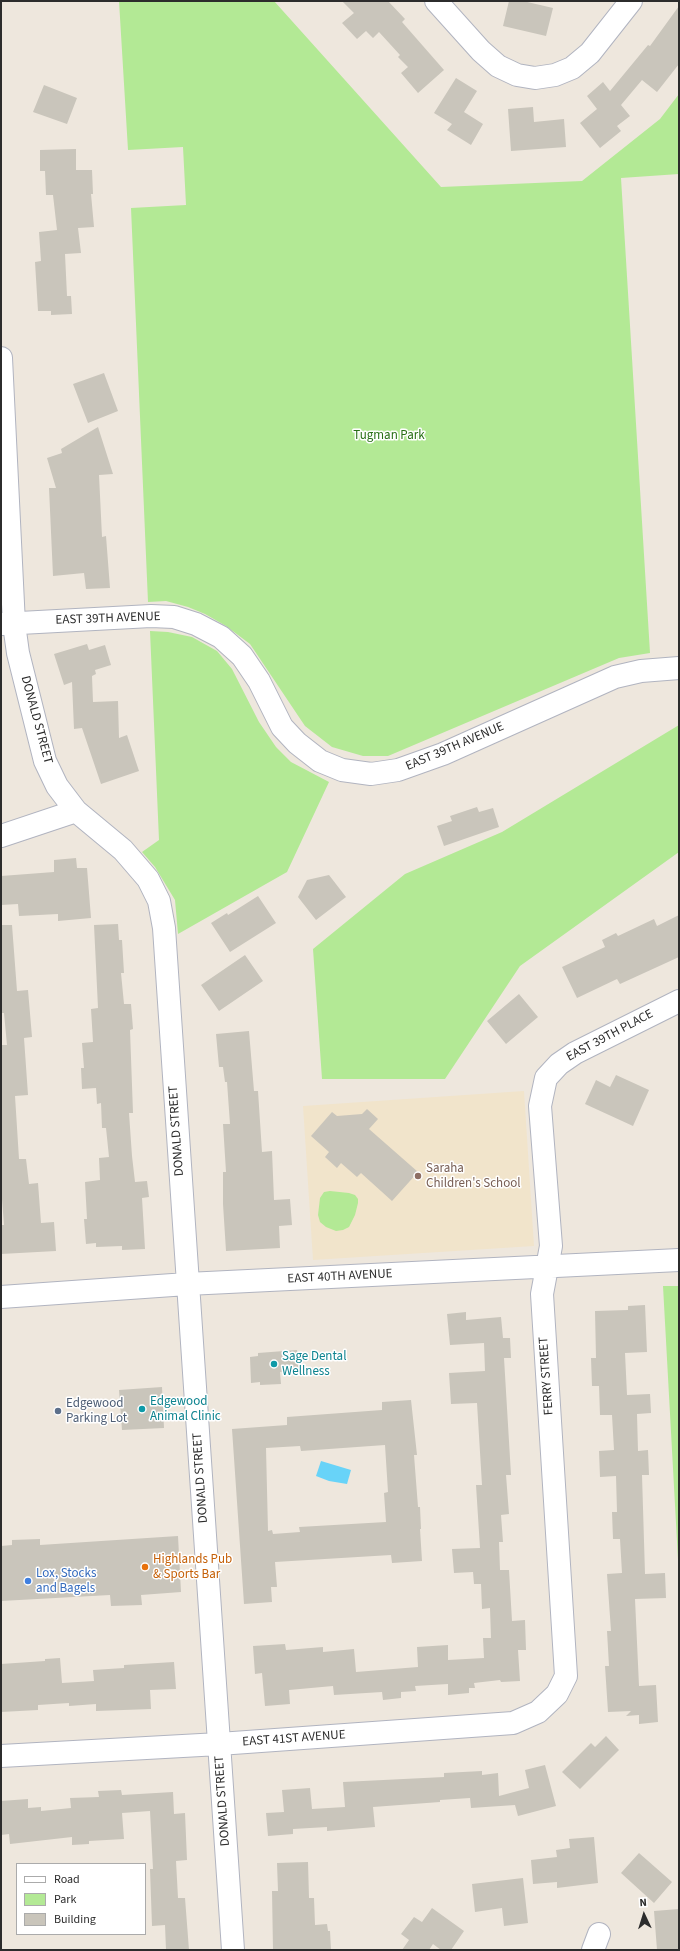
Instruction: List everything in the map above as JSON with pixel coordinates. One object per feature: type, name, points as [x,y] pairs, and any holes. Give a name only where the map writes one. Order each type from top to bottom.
[{"type":"street","points":[[436,1],[481,51],[498,66],[517,75],[535,78],[555,75],[572,68],[590,53],[631,1]]},
{"type":"street","name":"DONALD STREET","points":[[1,358],[7,624],[18,653],[45,761],[57,786],[76,811],[123,850],[148,879],[159,901],[164,928],[233,1950]]},
{"type":"street","name":"EAST 39TH AVENUE","points":[[7,624],[151,616],[174,618],[196,624],[221,637],[242,656],[259,682],[282,727],[297,743],[320,760],[342,770],[371,774],[398,770],[443,754],[615,676],[641,670],[679,668]]},
{"type":"street","points":[[1,836],[76,811]]},
{"type":"street","name":"EAST 39TH PLACE","points":[[546,1078],[559,1064],[575,1052],[679,1001]]},
{"type":"street","name":"FERRY STREET","points":[[546,1078],[540,1106],[551,1246],[542,1294],[566,1676]]},
{"type":"street","name":"EAST 40TH AVENUE","points":[[1,1297],[188,1284],[679,1260]]},
{"type":"street","name":"EAST 41ST AVENUE","points":[[1,1756],[219,1744],[513,1723],[538,1712],[557,1694],[566,1676]]},
{"type":"shaded area","name":"Saraha Children's School","points":[[524,1091],[534,1246],[313,1260],[303,1106]]},
{"type":"green space","name":"Tugman Park","points":[[119,1],[274,1],[441,187],[582,181],[660,119],[679,94],[679,174],[621,178],[650,653],[619,658],[388,756],[363,756],[332,747],[305,726],[250,644],[226,626],[205,614],[188,607],[166,601],[148,602],[131,208],[186,205],[183,147],[128,150]]},
{"type":"green space","points":[[150,631],[168,632],[192,637],[217,651],[232,669],[259,722],[276,747],[291,762],[329,782],[287,872],[178,934],[175,900],[155,867],[142,852],[159,840]]},
{"type":"green space","points":[[679,725],[679,852],[520,966],[445,1079],[322,1079],[313,949],[405,874],[502,832]]},
{"type":"green space","points":[[330,1191],[349,1193],[355,1195],[358,1199],[355,1215],[349,1227],[343,1230],[336,1231],[326,1227],[320,1222],[318,1215],[320,1198],[324,1192]]},
{"type":"green space","points":[[663,1286],[679,1286],[679,1578]]},
{"type":"water","points":[[321,1461],[351,1470],[347,1484],[329,1481],[316,1476]]},
{"type":"building","points":[[342,1],[388,1],[405,19],[402,22],[444,70],[418,93],[401,73],[408,67],[398,57],[400,55],[379,32],[373,38],[366,31],[357,39],[342,23],[354,13]]},
{"type":"building","points":[[509,1],[523,1],[553,8],[546,36],[503,26]]},
{"type":"building","points":[[679,6],[679,64],[657,92],[642,80],[621,105],[630,116],[617,126],[621,131],[600,148],[580,123],[597,109],[587,96],[603,82],[610,91],[648,45],[650,46]]},
{"type":"building","points":[[456,78],[477,91],[464,112],[483,124],[471,145],[447,130],[452,124],[434,113]]},
{"type":"building","points":[[44,85],[77,98],[67,124],[33,112]]},
{"type":"building","points":[[533,107],[534,122],[564,119],[566,147],[511,151],[508,109]]},
{"type":"building","points":[[76,149],[76,170],[92,170],[93,194],[91,194],[94,227],[78,228],[81,253],[65,254],[67,296],[71,296],[72,314],[51,315],[51,311],[38,311],[35,262],[41,261],[39,232],[57,230],[53,195],[46,195],[45,171],[40,171],[40,150]]},
{"type":"building","points":[[104,373],[118,411],[88,423],[73,384]]},
{"type":"building","points":[[98,427],[113,474],[99,475],[102,537],[106,536],[110,588],[86,589],[84,573],[53,576],[49,488],[56,488],[47,458],[62,453],[61,449]]},
{"type":"building","points":[[87,644],[89,650],[105,645],[111,665],[95,670],[96,674],[92,676],[93,702],[118,701],[119,738],[127,735],[139,771],[101,784],[82,728],[74,729],[72,682],[64,685],[54,654]]},
{"type":"building","points":[[477,807],[479,812],[493,808],[499,827],[444,846],[437,826],[452,821],[450,816]]},
{"type":"building","points":[[76,858],[77,868],[87,868],[91,918],[58,921],[58,914],[19,916],[18,904],[1,905],[1,876],[54,872],[54,860]]},
{"type":"building","points":[[329,875],[346,897],[316,920],[298,897],[307,880]]},
{"type":"building","points":[[258,896],[276,923],[230,952],[211,923],[227,913],[228,915]]},
{"type":"building","points":[[679,915],[679,957],[620,984],[617,979],[577,998],[562,967],[605,947],[602,940],[616,933],[618,936],[654,919],[657,926]]},
{"type":"building","points":[[118,924],[119,940],[122,940],[124,973],[121,973],[124,1004],[131,1004],[133,1029],[130,1030],[133,1113],[129,1113],[132,1156],[135,1182],[147,1181],[149,1197],[142,1198],[145,1249],[122,1250],[122,1246],[96,1247],[96,1243],[86,1244],[84,1219],[87,1219],[85,1182],[100,1180],[99,1158],[109,1157],[106,1128],[102,1128],[101,1103],[97,1104],[96,1088],[82,1089],[81,1068],[84,1068],[82,1043],[93,1042],[91,1009],[98,1008],[94,925]]},
{"type":"building","points":[[1,925],[12,925],[17,991],[28,990],[32,1037],[24,1038],[28,1095],[15,1096],[19,1159],[26,1159],[29,1184],[38,1183],[41,1223],[54,1222],[56,1251],[1,1254],[1,1225],[4,1225],[1,1186],[1,1045],[7,1045],[4,1013],[1,1013]]},
{"type":"building","points":[[245,955],[263,981],[219,1011],[201,985]]},
{"type":"building","points":[[519,994],[538,1017],[506,1044],[487,1021]]},
{"type":"building","points":[[249,1031],[254,1091],[258,1091],[262,1152],[272,1151],[274,1200],[290,1199],[292,1225],[279,1226],[280,1248],[226,1251],[223,1204],[223,1172],[226,1172],[223,1124],[230,1124],[227,1082],[225,1082],[223,1067],[219,1067],[216,1034]]},
{"type":"building","points":[[616,1075],[649,1090],[633,1126],[585,1104],[596,1080],[610,1087]]},
{"type":"building","name":"Saraha Children's School","points":[[367,1109],[378,1119],[369,1129],[418,1172],[392,1201],[361,1173],[357,1177],[341,1163],[337,1168],[325,1157],[329,1152],[311,1136],[332,1112],[337,1116],[362,1114]]},
{"type":"building","points":[[645,1305],[647,1352],[625,1353],[627,1395],[650,1394],[651,1413],[637,1414],[638,1451],[648,1450],[649,1475],[642,1475],[645,1574],[665,1573],[666,1598],[635,1599],[639,1686],[656,1685],[658,1722],[639,1724],[639,1715],[626,1716],[631,1711],[608,1712],[605,1666],[609,1666],[607,1631],[611,1631],[607,1574],[622,1573],[620,1539],[613,1539],[612,1512],[617,1512],[616,1476],[600,1477],[599,1451],[614,1450],[612,1415],[600,1415],[599,1386],[592,1386],[591,1358],[596,1358],[595,1311],[628,1310],[628,1306]]},
{"type":"building","points":[[466,1312],[466,1320],[501,1317],[503,1338],[510,1338],[511,1358],[504,1358],[511,1475],[506,1475],[509,1514],[501,1515],[503,1542],[499,1542],[500,1570],[509,1570],[512,1621],[525,1620],[526,1650],[518,1650],[520,1681],[501,1682],[500,1680],[474,1683],[475,1688],[469,1688],[469,1693],[448,1695],[448,1684],[415,1686],[416,1691],[401,1692],[401,1698],[383,1700],[382,1692],[334,1695],[333,1686],[289,1690],[290,1704],[265,1706],[262,1673],[255,1674],[253,1646],[285,1644],[286,1650],[323,1647],[323,1652],[354,1649],[356,1672],[418,1667],[417,1647],[448,1645],[448,1660],[484,1658],[483,1638],[491,1638],[490,1608],[482,1609],[481,1584],[474,1584],[473,1572],[454,1573],[452,1549],[480,1548],[476,1485],[482,1485],[477,1403],[451,1404],[449,1373],[485,1371],[484,1343],[450,1345],[447,1314]]},
{"type":"building","name":"Sage Dental Wellness","points":[[297,1350],[299,1370],[280,1372],[281,1384],[260,1385],[260,1382],[251,1383],[250,1357],[258,1356],[258,1353]]},
{"type":"building","name":"Edgewood Animal Clinic","points":[[162,1387],[164,1428],[122,1430],[119,1390]]},
{"type":"building","points":[[411,1400],[417,1455],[414,1455],[418,1507],[420,1507],[422,1561],[392,1563],[391,1555],[275,1562],[277,1587],[271,1587],[272,1602],[244,1604],[232,1429],[287,1425],[287,1417],[382,1410],[382,1402]],"holes":[[[385,1445],[388,1492],[384,1493],[386,1522],[299,1527],[300,1532],[273,1534],[272,1530],[268,1531],[266,1448],[300,1446],[301,1451]]]},
{"type":"building","points":[[178,1536],[181,1592],[141,1595],[142,1605],[111,1606],[110,1595],[1,1601],[1,1546],[12,1545],[12,1540],[40,1539],[40,1545]]},
{"type":"building","points":[[60,1658],[62,1683],[94,1681],[93,1670],[124,1668],[124,1665],[174,1662],[176,1689],[150,1690],[151,1709],[96,1711],[96,1704],[69,1706],[69,1703],[38,1705],[38,1710],[1,1712],[1,1664],[45,1661],[45,1659]]},
{"type":"building","points":[[606,1736],[619,1750],[580,1789],[562,1772],[591,1743],[595,1747]]},
{"type":"building","points":[[545,1765],[556,1806],[518,1816],[515,1805],[471,1808],[470,1798],[440,1800],[440,1802],[373,1807],[375,1827],[327,1831],[327,1827],[293,1829],[293,1834],[268,1836],[266,1813],[284,1812],[282,1790],[310,1788],[312,1809],[345,1807],[343,1782],[444,1777],[444,1773],[482,1771],[482,1775],[498,1773],[499,1796],[529,1788],[525,1770]]},
{"type":"building","points":[[121,1790],[122,1795],[173,1792],[174,1814],[185,1813],[187,1860],[176,1861],[178,1898],[185,1898],[189,1950],[166,1950],[165,1925],[152,1926],[150,1869],[153,1869],[150,1811],[122,1813],[124,1839],[89,1841],[89,1844],[72,1845],[72,1837],[10,1844],[9,1834],[1,1835],[1,1801],[28,1799],[28,1808],[41,1807],[41,1811],[71,1808],[70,1798],[99,1797],[98,1791]]},
{"type":"building","points":[[594,1837],[598,1883],[557,1888],[557,1882],[533,1884],[531,1860],[557,1857],[556,1850],[570,1848],[569,1839]]},
{"type":"building","points":[[639,1853],[672,1882],[654,1903],[621,1873]]},
{"type":"building","points":[[308,1862],[309,1898],[314,1898],[315,1925],[327,1924],[328,1931],[330,1931],[331,1950],[273,1950],[272,1891],[278,1891],[277,1863]]},
{"type":"building","points":[[523,1878],[528,1923],[504,1926],[502,1908],[475,1912],[472,1884]]},
{"type":"building","points":[[432,1908],[464,1931],[451,1950],[441,1950],[433,1944],[429,1950],[402,1950],[409,1940],[401,1934],[414,1917],[422,1922]]},
{"type":"building","points":[[679,1909],[679,1950],[657,1950],[654,1911]]},
{"type":"place","name":"Saraha Children's School","points":[[418,1176]]},
{"type":"place","name":"Sage Dental Wellness","points":[[274,1364]]},
{"type":"place","name":"Edgewood Animal Clinic","points":[[142,1409]]},
{"type":"place","name":"Edgewood Parking Lot","points":[[58,1411]]},
{"type":"place","name":"Highlands Pub & Sports Bar","points":[[145,1567]]},
{"type":"place","name":"Lox, Stocks and Bagels","points":[[28,1581]]}]
